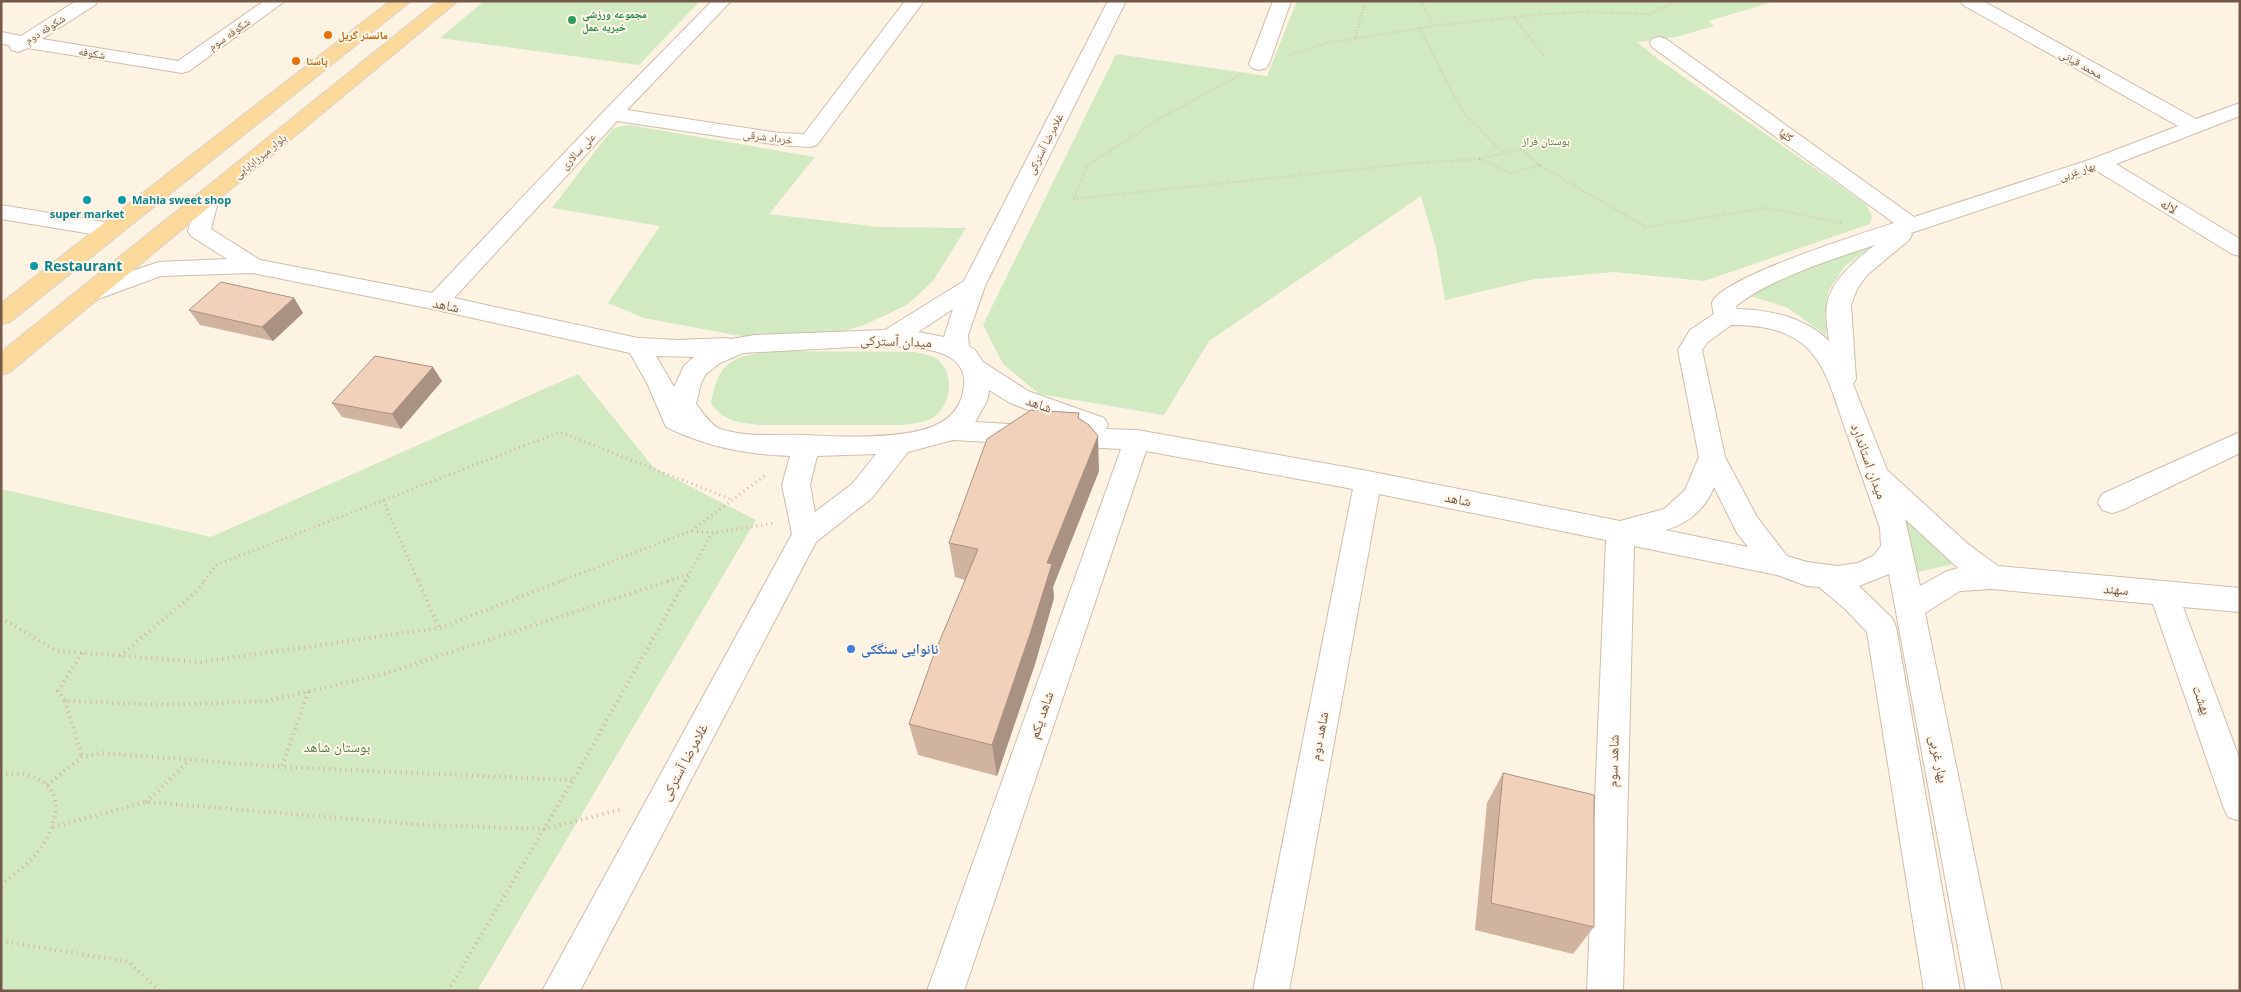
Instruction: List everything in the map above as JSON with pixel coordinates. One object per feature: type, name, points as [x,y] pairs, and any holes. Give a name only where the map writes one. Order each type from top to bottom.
[{"type":"main road","points":[[1,316],[402,1]]},
{"type":"main road","name":"بلوار میرزابابایی","points":[[1,366],[449,1]]},
{"type":"street","name":"شکوفه دوم","points":[[1,56],[89,1]]},
{"type":"street","name":"شکوفه سوم","points":[[182,67],[276,1]]},
{"type":"street","name":"علی سالاری","points":[[437,302],[612,114],[722,1]]},
{"type":"street","name":"خرداد شرقی","points":[[612,114],[779,139],[810,141],[915,1]]},
{"type":"street","name":"غلامرضا آسترکی","points":[[965,359],[956,335],[973,286],[1117,1]]},
{"type":"street","points":[[1260,64],[1282,1]]},
{"type":"street","name":"محمد قپانی","points":[[1969,1],[2194,126]]},
{"type":"street","name":"شکوفه","points":[[1,38],[182,67]]},
{"type":"street","name":"گلها","points":[[1659,43],[1912,226]]},
{"type":"street","name":"بهار غربی","points":[[1726,317],[1724,303],[1738,292],[1833,251],[2099,164],[2240,109]]},
{"type":"street","name":"لاله","points":[[2099,164],[2240,249]]},
{"type":"street","name":"شاهد","points":[[208,198],[199,232],[253,266]]},
{"type":"street","points":[[1,212],[110,230]]},
{"type":"street","points":[[1843,391],[1839,306],[1846,288],[1859,270],[1912,226]]},
{"type":"street","name":"شاهد","points":[[90,294],[160,269],[253,266],[437,302],[638,346],[679,349],[741,345]]},
{"type":"street","points":[[888,339],[973,286]]},
{"type":"street","name":"میدان استاندارد","points":[[1726,317],[1755,316],[1781,323],[1806,336],[1824,351],[1843,391],[1894,528],[1895,548],[1883,564],[1863,574],[1837,578],[1827,577],[1807,574],[1778,564]]},
{"type":"street","points":[[1726,317],[1699,336],[1690,350],[1712,457],[1747,525],[1778,564]]},
{"type":"street","name":"میدان آسترکی","points":[[708,435],[683,406],[685,385],[700,364],[714,355],[741,345],[815,340],[888,339],[938,342],[965,359]]},
{"type":"street","points":[[638,346],[660,383],[675,420],[708,435],[728,440],[806,446],[900,444],[951,430],[967,416],[975,402],[977,386],[965,359]]},
{"type":"street","name":"شاهد","points":[[965,359],[1019,397],[1137,440]]},
{"type":"street","name":"شاهد","points":[[951,430],[996,434],[1137,440],[1368,481],[1778,564]]},
{"type":"street","name":"شاهد یکم","points":[[945,991],[1137,440]]},
{"type":"street","points":[[2112,502],[2240,442]]},
{"type":"street","points":[[806,446],[796,485],[805,526],[862,491],[900,444]]},
{"type":"street","points":[[1620,532],[1673,517],[1696,496],[1712,457]]},
{"type":"street","points":[[1875,475],[1958,552],[1992,578]]},
{"type":"street","name":"شاهد دوم","points":[[1271,991],[1368,481]]},
{"type":"street","name":"غلامرضا آسترکی","points":[[560,991],[664,799],[805,526]]},
{"type":"street","name":"بهار غربی","points":[[1894,528],[1984,991]]},
{"type":"street","name":"شاهد سوم","points":[[1605,991],[1620,532]]},
{"type":"street","points":[[1827,577],[1855,600],[1881,627],[1942,991]]},
{"type":"street","name":"سهند","points":[[1909,608],[1955,580],[1992,578],[2240,600]]},
{"type":"street","name":"بهشت","points":[[2164,594],[2240,806]]},
{"type":"path","points":[[1355,39],[1365,1]]},
{"type":"path","points":[[1421,1],[1434,26]]},
{"type":"path","points":[[1675,1],[1650,14],[1581,12],[1513,17],[1419,28],[1326,43],[1260,64],[1161,118],[1088,166],[1073,199],[1416,163],[1480,159],[1521,149],[1539,166],[1646,227],[1766,208],[1850,225],[1867,241]]},
{"type":"path","points":[[1513,17],[1544,56]]},
{"type":"path","points":[[1419,28],[1464,114],[1504,153]]},
{"type":"path","points":[[1480,159],[1510,173],[1539,166]]},
{"type":"path","points":[[119,656],[198,590],[216,565],[560,432],[733,500]]},
{"type":"path","points":[[1,618],[57,651],[201,662],[439,628],[691,531],[806,446]]},
{"type":"path","points":[[383,500],[439,628]]},
{"type":"path","points":[[691,531],[712,534],[805,526]]},
{"type":"path","points":[[448,991],[545,829],[712,534]]},
{"type":"path","points":[[65,701],[165,705],[267,701],[387,673],[690,574]]},
{"type":"path","points":[[82,653],[58,691],[65,701],[82,757]]},
{"type":"path","points":[[282,767],[308,691]]},
{"type":"path","points":[[48,785],[82,757],[102,753],[282,767],[573,780]]},
{"type":"path","points":[[146,802],[190,760]]},
{"type":"path","points":[[1,774],[24,774],[42,779],[53,790],[57,807],[52,827],[40,849],[19,872],[1,884]]},
{"type":"path","points":[[52,827],[146,802],[426,826],[545,829],[664,799]]},
{"type":"path","points":[[1,941],[129,962],[160,991]]},
{"type":"green space","name":"مجموعه ورزشی خیریه عمل","points":[[484,1],[700,1],[639,65],[440,38]]},
{"type":"green space","name":"بوستان فراز","points":[[1297,1],[1770,1],[1772,2],[1709,21],[1714,26],[1676,37],[1637,42],[1658,59],[1866,204],[1872,216],[1870,224],[1704,281],[1614,272],[1535,279],[1445,300],[1436,248],[1421,196],[1209,341],[1164,415],[1039,394],[1003,364],[983,325],[1116,54],[1267,76]]},
{"type":"green space","points":[[629,125],[815,157],[769,214],[879,227],[966,228],[933,281],[907,305],[864,325],[838,333],[769,339],[735,335],[644,318],[608,303],[660,226],[552,208],[613,128]]},
{"type":"green space","points":[[1876,243],[1844,267],[1828,292],[1826,335],[1786,307],[1747,295],[1834,257]]},
{"type":"green space","points":[[777,351],[915,352],[937,359],[943,365],[949,380],[948,397],[945,404],[934,417],[922,422],[900,425],[759,425],[732,420],[721,414],[711,403],[714,388],[724,368],[740,358]]},
{"type":"green space","name":"بوستان شاهد","points":[[578,374],[654,468],[756,520],[477,991],[1,991],[1,489],[211,537]]},
{"type":"green space","points":[[1910,519],[1938,551],[1954,564],[1917,572],[1904,524]]},
{"type":"building","points":[[221,282],[294,298],[262,327],[189,310]]},
{"type":"building","points":[[375,356],[433,367],[392,414],[332,403]]},
{"type":"building","points":[[1031,410],[1079,413],[1078,418],[1089,425],[1098,436],[1047,563],[1052,564],[992,745],[909,724],[933,657],[978,549],[949,543],[987,439]]},
{"type":"building","points":[[1503,773],[1594,795],[1594,927],[1491,903]]},
{"type":"place","name":"مجموعه ورزشی خیریه عمل","points":[[572,20]]},
{"type":"place","name":"مانستر گریل","points":[[328,35]]},
{"type":"place","name":"پاستا","points":[[296,61]]},
{"type":"place","name":"super market","points":[[87,200]]},
{"type":"place","name":"Mahia sweet shop","points":[[122,200]]},
{"type":"place","name":"Restaurant","points":[[34,266]]},
{"type":"place","name":"نانوایی سنگکی","points":[[851,649]]}]
